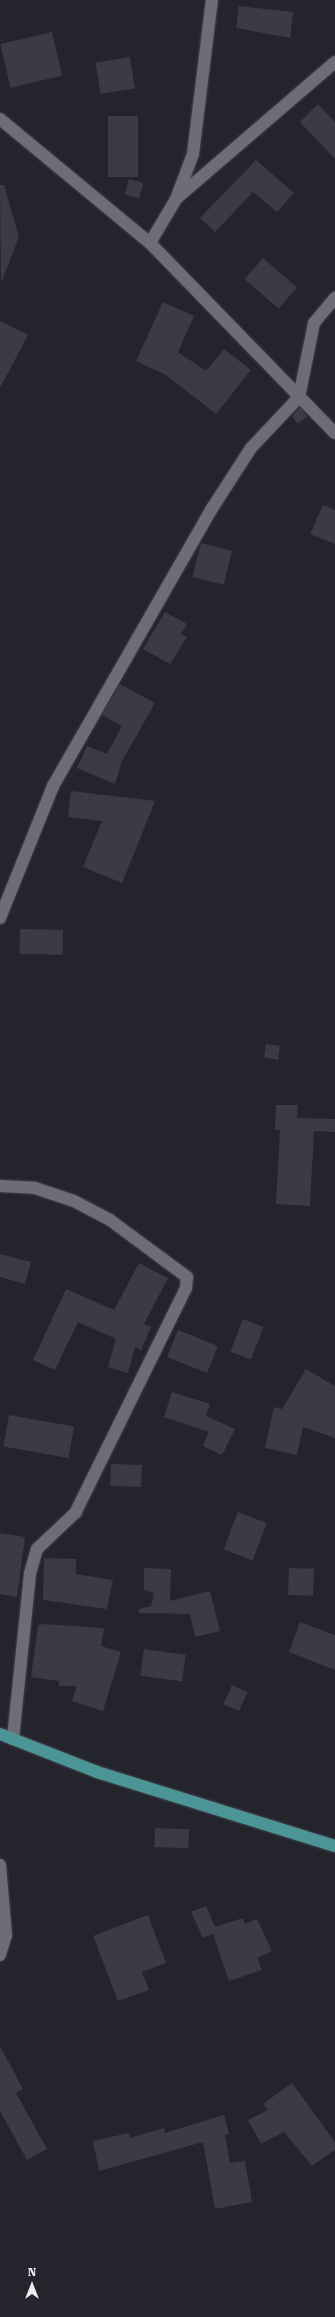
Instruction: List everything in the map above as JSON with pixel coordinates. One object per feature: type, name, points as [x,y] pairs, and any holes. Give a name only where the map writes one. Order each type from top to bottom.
[{"type":"main road","points":[[0,1734],[97,1772],[335,1846]]},
{"type":"street","points":[[150,243],[176,199],[193,154],[212,0]]},
{"type":"street","points":[[176,199],[335,62]]},
{"type":"street","points":[[0,119],[150,243],[335,433]]},
{"type":"street","points":[[0,918],[54,786],[207,517],[251,448],[299,396],[314,323],[335,298]]},
{"type":"street","points":[[0,1186],[35,1188],[74,1201],[110,1220],[186,1277],[186,1288],[76,1512],[36,1549],[30,1574],[13,1739]]},
{"type":"street","points":[[0,1865],[6,1935],[0,1954]]},
{"type":"building","points":[[239,6],[293,12],[290,38],[236,28]]},
{"type":"building","points":[[52,32],[62,76],[10,88],[0,44]]},
{"type":"building","points":[[130,57],[135,89],[100,94],[95,62]]},
{"type":"building","points":[[318,104],[335,122],[335,159],[300,122]]},
{"type":"building","points":[[108,116],[138,116],[138,177],[108,177]]},
{"type":"building","points":[[256,160],[294,193],[277,212],[253,192],[215,232],[200,218]]},
{"type":"building","points":[[129,179],[143,183],[139,199],[125,194]]},
{"type":"building","points":[[0,185],[4,185],[19,237],[1,283]]},
{"type":"building","points":[[263,258],[297,288],[279,309],[245,279]]},
{"type":"building","points":[[163,302],[194,316],[178,352],[206,371],[224,349],[251,370],[216,414],[166,375],[136,361]]},
{"type":"building","points":[[0,321],[28,335],[0,388]]},
{"type":"building","points":[[300,407],[308,416],[298,424],[292,416]]},
{"type":"building","points":[[323,505],[335,510],[335,544],[310,534]]},
{"type":"building","points":[[201,543],[232,551],[224,585],[193,577]]},
{"type":"building","points":[[165,612],[187,624],[181,634],[187,637],[170,664],[143,649]]},
{"type":"building","points":[[120,684],[155,703],[122,761],[115,784],[77,768],[87,746],[107,754],[122,726],[102,715]]},
{"type":"building","points":[[71,791],[155,801],[122,883],[83,867],[102,821],[68,817]]},
{"type":"building","points":[[20,929],[63,930],[63,955],[20,954]]},
{"type":"building","points":[[266,1044],[280,1046],[278,1060],[264,1058]]},
{"type":"building","points":[[276,1105],[298,1105],[297,1118],[335,1119],[335,1132],[314,1131],[310,1206],[276,1204],[280,1130],[275,1130]]},
{"type":"building","points":[[0,1254],[31,1262],[25,1284],[0,1277]]},
{"type":"building","points":[[139,1263],[168,1278],[144,1324],[151,1327],[141,1350],[135,1347],[128,1373],[108,1367],[116,1339],[78,1322],[55,1370],[33,1360],[66,1289],[114,1310]]},
{"type":"building","points":[[243,1319],[264,1327],[251,1360],[230,1352]]},
{"type":"building","points":[[178,1330],[218,1346],[207,1373],[167,1357]]},
{"type":"building","points":[[306,1369],[335,1386],[335,1438],[303,1427],[297,1455],[265,1448],[274,1407],[282,1409]]},
{"type":"building","points":[[172,1392],[210,1404],[206,1416],[235,1429],[222,1455],[203,1446],[209,1432],[164,1417]]},
{"type":"building","points":[[9,1415],[74,1426],[68,1458],[3,1447]]},
{"type":"building","points":[[111,1464],[142,1465],[141,1487],[110,1486]]},
{"type":"building","points":[[238,1512],[267,1523],[253,1560],[224,1549]]},
{"type":"building","points":[[0,1533],[25,1537],[17,1597],[0,1594]]},
{"type":"building","points":[[44,1558],[76,1559],[76,1574],[113,1580],[107,1609],[43,1600]]},
{"type":"building","points":[[144,1568],[171,1569],[170,1601],[210,1591],[220,1631],[195,1637],[190,1614],[139,1613],[139,1609],[151,1606],[154,1593],[144,1590]]},
{"type":"building","points":[[289,1568],[314,1569],[313,1596],[288,1595]]},
{"type":"building","points":[[300,1622],[335,1635],[335,1670],[289,1652]]},
{"type":"building","points":[[42,1624],[104,1628],[101,1646],[121,1652],[103,1711],[72,1701],[77,1686],[59,1686],[59,1681],[31,1677],[38,1626]]},
{"type":"building","points":[[144,1649],[186,1655],[182,1682],[140,1676]]},
{"type":"building","points":[[232,1685],[248,1692],[239,1711],[223,1704]]},
{"type":"building","points":[[155,1828],[189,1829],[188,1848],[154,1847]]},
{"type":"building","points":[[206,1906],[215,1927],[243,1918],[245,1924],[257,1919],[272,1951],[257,1958],[262,1970],[229,1981],[213,1934],[203,1938],[191,1912]]},
{"type":"building","points":[[148,1915],[166,1963],[142,1972],[149,1990],[118,2001],[93,1936]]},
{"type":"building","points":[[0,2046],[23,2089],[16,2093],[47,2149],[27,2160],[0,2111]]},
{"type":"building","points":[[292,2083],[335,2142],[335,2150],[312,2166],[284,2132],[261,2144],[248,2120],[268,2110],[263,2104]]},
{"type":"building","points":[[224,2115],[229,2134],[225,2135],[230,2163],[245,2161],[252,2202],[215,2209],[203,2142],[99,2171],[93,2141],[129,2133],[130,2138],[164,2128],[165,2133]]}]
